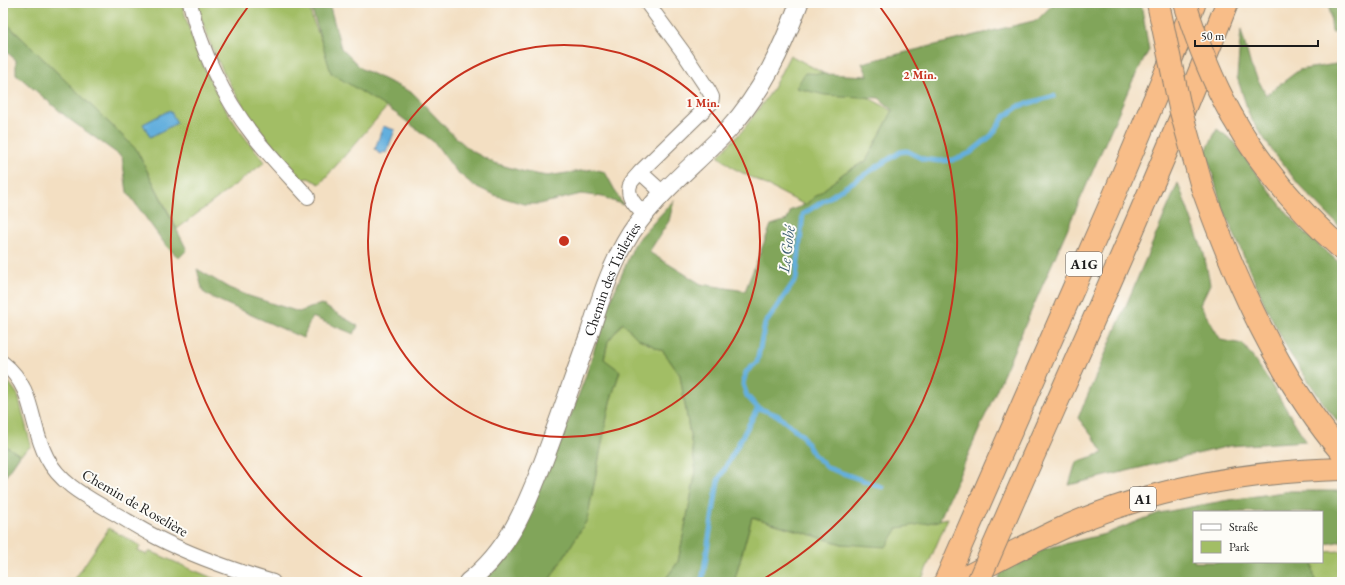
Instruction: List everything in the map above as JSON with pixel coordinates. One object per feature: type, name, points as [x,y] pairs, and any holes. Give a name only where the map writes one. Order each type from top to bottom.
[{"type":"highway","points":[[1158,3],[1180,108],[1202,188],[1228,256],[1242,289],[1276,354],[1309,410],[1342,453]]},
{"type":"highway","points":[[1185,3],[1209,70],[1232,116],[1254,151],[1276,181],[1311,220],[1342,249]]},
{"type":"highway","name":"A1G","points":[[944,582],[1110,205],[1195,3]]},
{"type":"highway","name":"A1G","points":[[978,582],[1142,209],[1227,3]]},
{"type":"highway","name":"A1","points":[[960,582],[968,576],[1025,546],[1066,527],[1107,510],[1150,497],[1234,479],[1278,473],[1342,469]]},
{"type":"street","points":[[190,3],[201,40],[211,65],[234,110],[266,152],[308,197]]},
{"type":"street","points":[[645,214],[637,207],[630,197],[630,184],[640,172],[711,103],[712,98],[683,52],[646,3]]},
{"type":"street","name":"Chemin des Tuileries","points":[[468,582],[500,551],[516,524],[536,481],[597,309],[625,243],[638,223],[663,193],[728,129],[753,98],[774,64],[799,3]]},
{"type":"street","points":[[640,172],[663,193]]},
{"type":"street","name":"Chemin de Roselière","points":[[3,363],[18,380],[28,398],[40,441],[47,459],[68,484],[88,498],[156,537],[193,554],[248,575],[273,582]]},
{"type":"green space","points":[[3,3],[182,3],[198,53],[221,101],[240,131],[265,162],[177,229],[136,149],[3,20]]},
{"type":"green space","points":[[197,3],[309,3],[312,18],[333,71],[387,107],[320,184],[308,178],[300,180],[252,119],[238,98],[214,52],[204,28]]},
{"type":"green space","points":[[310,3],[329,3],[341,48],[362,69],[413,93],[449,131],[470,150],[494,163],[525,172],[547,176],[594,169],[605,172],[623,205],[603,197],[581,194],[540,204],[524,204],[494,195],[473,185],[455,170],[435,143],[397,114],[331,73]]},
{"type":"green space","points":[[1054,3],[1141,3],[1149,50],[1131,84],[939,521],[898,528],[886,547],[842,544],[752,517],[734,582],[660,582],[664,581],[678,562],[696,471],[680,375],[663,351],[637,338],[623,323],[608,341],[604,359],[620,371],[610,402],[587,520],[548,582],[482,582],[501,563],[515,541],[561,441],[585,378],[607,309],[635,243],[674,200],[669,221],[649,252],[701,284],[745,291],[771,225],[787,220],[791,210],[805,205],[844,173],[866,161],[893,110],[879,98],[825,95],[796,88],[805,73],[868,76],[862,63],[1037,20]]},
{"type":"green space","points":[[1329,3],[1342,3],[1342,31],[1332,32]]},
{"type":"green space","points":[[3,20],[136,149],[187,250],[179,258],[167,247],[127,192],[122,157],[69,119],[16,74],[16,60],[3,49]]},
{"type":"green space","points":[[1241,30],[1251,66],[1266,95],[1299,70],[1342,63],[1342,229],[1299,185],[1271,149],[1250,117],[1237,77]]},
{"type":"green space","points":[[790,55],[893,111],[866,161],[844,173],[805,205],[733,168],[718,156],[743,130],[771,92]]},
{"type":"green space","points":[[1217,129],[1232,140],[1287,213],[1305,233],[1342,265],[1342,427],[1324,404],[1290,354],[1265,305],[1221,204],[1206,151]]},
{"type":"green space","points":[[1178,183],[1204,254],[1210,284],[1200,305],[1221,340],[1243,344],[1264,373],[1306,441],[1230,446],[1069,485],[1076,462],[1103,453],[1096,441],[1078,418]]},
{"type":"green space","points":[[197,269],[229,288],[299,312],[321,304],[358,326],[354,334],[312,317],[303,338],[203,292]]},
{"type":"green space","points":[[623,323],[637,338],[663,351],[680,375],[696,471],[678,562],[664,581],[548,582],[587,520],[610,402],[620,371],[604,360],[608,341]]},
{"type":"green space","points":[[3,374],[18,395],[31,446],[20,455],[3,480]]},
{"type":"green space","points":[[3,444],[20,455],[3,480]]},
{"type":"green space","points":[[1290,491],[1342,491],[1342,541],[1323,545],[1323,511],[1193,511],[1193,563],[1312,563],[1315,582],[997,582],[1001,572],[1039,550],[1105,534],[1159,513],[1223,501]]},
{"type":"green space","points":[[752,517],[842,544],[898,528],[948,518],[921,581],[919,582],[734,582]]},
{"type":"green space","points":[[109,528],[140,546],[138,551],[147,555],[150,551],[223,582],[73,582]]},
{"type":"green space","points":[[1342,551],[1342,581],[1315,582],[1312,563],[1323,563],[1323,552]]},
{"type":"water","points":[[170,110],[177,123],[150,137],[143,124]]},
{"type":"water","points":[[383,126],[395,130],[386,153],[383,152],[382,154],[378,153],[375,149]]},
{"type":"waterway","name":"Le Gobé","points":[[882,487],[828,468],[813,454],[802,435],[777,415],[758,408],[747,396],[743,384],[746,372],[757,362],[765,324],[796,279],[803,214],[900,152],[907,151],[923,159],[939,161],[953,160],[970,153],[992,135],[1004,117],[1019,106],[1054,96]]},
{"type":"waterway","points":[[702,582],[718,481],[758,408]]}]
